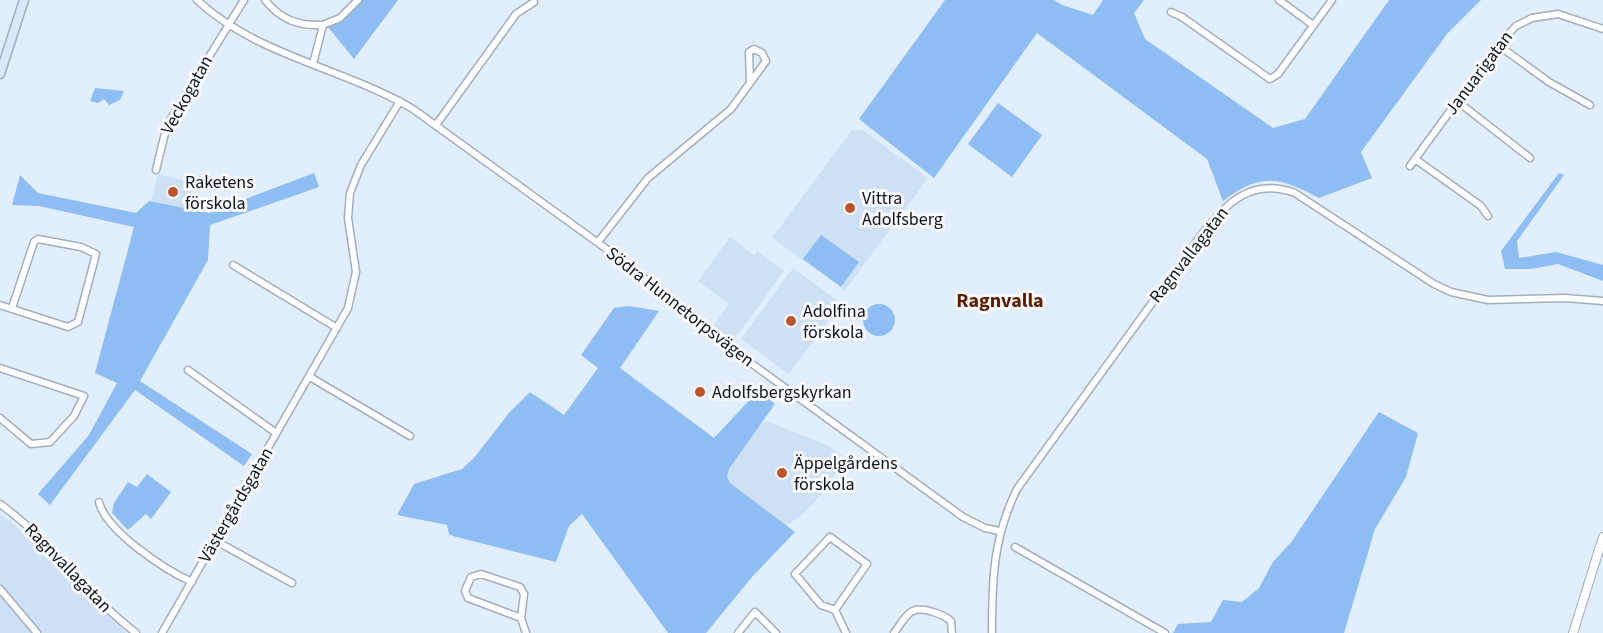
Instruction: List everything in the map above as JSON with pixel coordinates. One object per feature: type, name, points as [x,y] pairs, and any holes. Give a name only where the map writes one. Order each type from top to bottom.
[{"type":"main road","points":[[0,74],[24,0]]},
{"type":"street","name":"Södra Hunnetorpsvägen","points":[[197,0],[229,25],[262,43],[400,101],[598,242],[648,280],[704,329],[963,517],[985,528],[999,531]]},
{"type":"street","points":[[229,25],[244,0]]},
{"type":"street","points":[[265,0],[286,20],[299,24],[323,25],[340,18],[358,0]]},
{"type":"street","points":[[1278,0],[1313,25]]},
{"type":"street","points":[[1171,12],[1182,17],[1264,77],[1270,78],[1278,74],[1332,0]]},
{"type":"street","points":[[436,125],[516,15],[534,2]]},
{"type":"street","name":"Januarigatan","points":[[1410,166],[1498,45],[1516,26],[1541,15],[1565,14],[1603,28]]},
{"type":"street","name":"Veckogatan","points":[[156,170],[167,125],[229,25]]},
{"type":"street","points":[[313,63],[323,25]]},
{"type":"street","points":[[1498,45],[1549,82],[1590,105]]},
{"type":"street","name":"Södra Hunnetorpsvägen","points":[[598,242],[648,178],[726,115],[750,83],[766,61],[762,53],[754,49],[747,57],[750,83]]},
{"type":"street","name":"Västergårdsgatan","points":[[162,633],[348,308],[356,279],[357,261],[348,218],[352,185],[361,165],[400,101]]},
{"type":"street","points":[[1457,101],[1530,158]]},
{"type":"street","points":[[1415,159],[1480,206],[1488,216]]},
{"type":"street","name":"Ragnvallagatan","points":[[992,633],[994,563],[999,531],[1023,478],[1224,207],[1249,191],[1274,188],[1295,193],[1434,284],[1458,294],[1488,300],[1565,298],[1603,301]]},
{"type":"street","points":[[0,305],[68,327],[74,326],[78,322],[96,254],[81,247],[38,239],[34,242],[12,308]]},
{"type":"street","points":[[233,265],[337,328]]},
{"type":"street","points":[[0,368],[56,389],[65,389],[84,396],[74,416],[50,442],[31,444],[0,418]]},
{"type":"street","points":[[188,370],[276,434]]},
{"type":"street","points":[[310,377],[410,436]]},
{"type":"street","points":[[99,502],[104,514],[145,556],[192,582]]},
{"type":"street","name":"Ragnvallagatan","points":[[0,504],[39,535],[110,611],[136,633]]},
{"type":"street","points":[[835,610],[867,564],[830,537],[795,574],[821,605],[835,610],[846,633]]},
{"type":"street","points":[[1573,633],[1603,537]]},
{"type":"street","points":[[216,541],[292,583]]},
{"type":"street","points":[[1015,547],[1165,633]]},
{"type":"street","points":[[521,618],[468,598],[465,591],[471,577],[481,574],[520,587],[524,594],[521,618],[526,633]]},
{"type":"street","points":[[0,589],[37,633]]},
{"type":"street","points":[[894,633],[911,610],[921,608],[945,616],[951,621],[952,633]]},
{"type":"street","points":[[738,633],[755,612],[776,633]]},
{"type":"shaded area","points":[[361,0],[398,0],[354,59],[328,27],[344,20]]},
{"type":"shaded area","points":[[945,0],[1054,0],[1093,15],[1103,0],[1144,0],[1134,13],[1145,39],[1273,128],[1305,119],[1389,0],[1481,0],[1447,34],[1361,152],[1372,178],[1319,198],[1282,182],[1260,182],[1249,185],[1223,201],[1207,159],[1037,33],[934,178],[859,119]]},
{"type":"shaded area","points":[[95,88],[124,91],[120,100],[109,105],[104,99],[98,103],[90,101]]},
{"type":"shaded area","points":[[998,103],[1042,135],[1012,177],[968,144]]},
{"type":"shaded area","name":"Vittra Adolfsberg","points":[[852,130],[863,130],[928,178],[845,290],[772,238]]},
{"type":"shaded area","points":[[314,173],[319,187],[210,225],[208,260],[140,381],[252,454],[244,466],[135,390],[50,505],[38,494],[89,435],[117,383],[95,373],[134,227],[39,206],[12,205],[20,175],[38,193],[136,213],[149,201],[209,213]]},
{"type":"shaded area","points":[[1559,173],[1564,175],[1517,241],[1519,258],[1556,252],[1603,265],[1603,281],[1558,264],[1531,269],[1505,269],[1501,251]]},
{"type":"shaded area","name":"Raketens förskola","points":[[158,174],[194,183],[187,210],[151,202]]},
{"type":"shaded area","points":[[821,235],[859,262],[841,287],[803,259]]},
{"type":"shaded area","points":[[730,237],[754,255],[757,251],[784,271],[733,341],[713,327],[729,304],[698,281]]},
{"type":"shaded area","name":"Adolfina förskola","points":[[793,268],[841,303],[789,374],[741,339]]},
{"type":"shaded area","points":[[879,304],[890,309],[895,320],[890,331],[879,336],[868,331],[863,320],[868,309]]},
{"type":"shaded area","points":[[629,306],[659,311],[620,368],[714,438],[759,390],[775,404],[729,469],[727,477],[730,483],[795,532],[752,577],[706,633],[668,633],[582,514],[569,526],[556,562],[453,536],[449,534],[447,525],[397,515],[414,484],[462,469],[474,458],[509,413],[530,392],[564,415],[598,368],[581,355],[614,308]]},
{"type":"shaded area","points":[[1379,412],[1418,433],[1406,477],[1375,529],[1344,633],[1173,633],[1178,624],[1211,622],[1223,600],[1242,602],[1259,588],[1273,562],[1292,541]]},
{"type":"shaded area","name":"Äppelgårdens förskola","points":[[766,421],[827,445],[841,455],[839,466],[829,486],[803,514],[786,526],[730,483],[727,477],[729,469],[761,424]]},
{"type":"shaded area","points":[[147,474],[171,492],[151,519],[146,514],[128,530],[112,513],[114,503],[128,482],[137,487]]},
{"type":"shaded area","points":[[0,514],[33,540],[126,633],[0,633]]},
{"type":"place","name":"Raketens förskola","points":[[173,192]]},
{"type":"place","name":"Vittra Adolfsberg","points":[[850,208]]},
{"type":"place","name":"Adolfina förskola","points":[[791,321]]},
{"type":"place","name":"Adolfsbergskyrkan","points":[[700,392]]},
{"type":"place","name":"Äppelgårdens förskola","points":[[782,473]]},
{"type":"district","name":"Ragnvalla","points":[[1000,301]]}]
